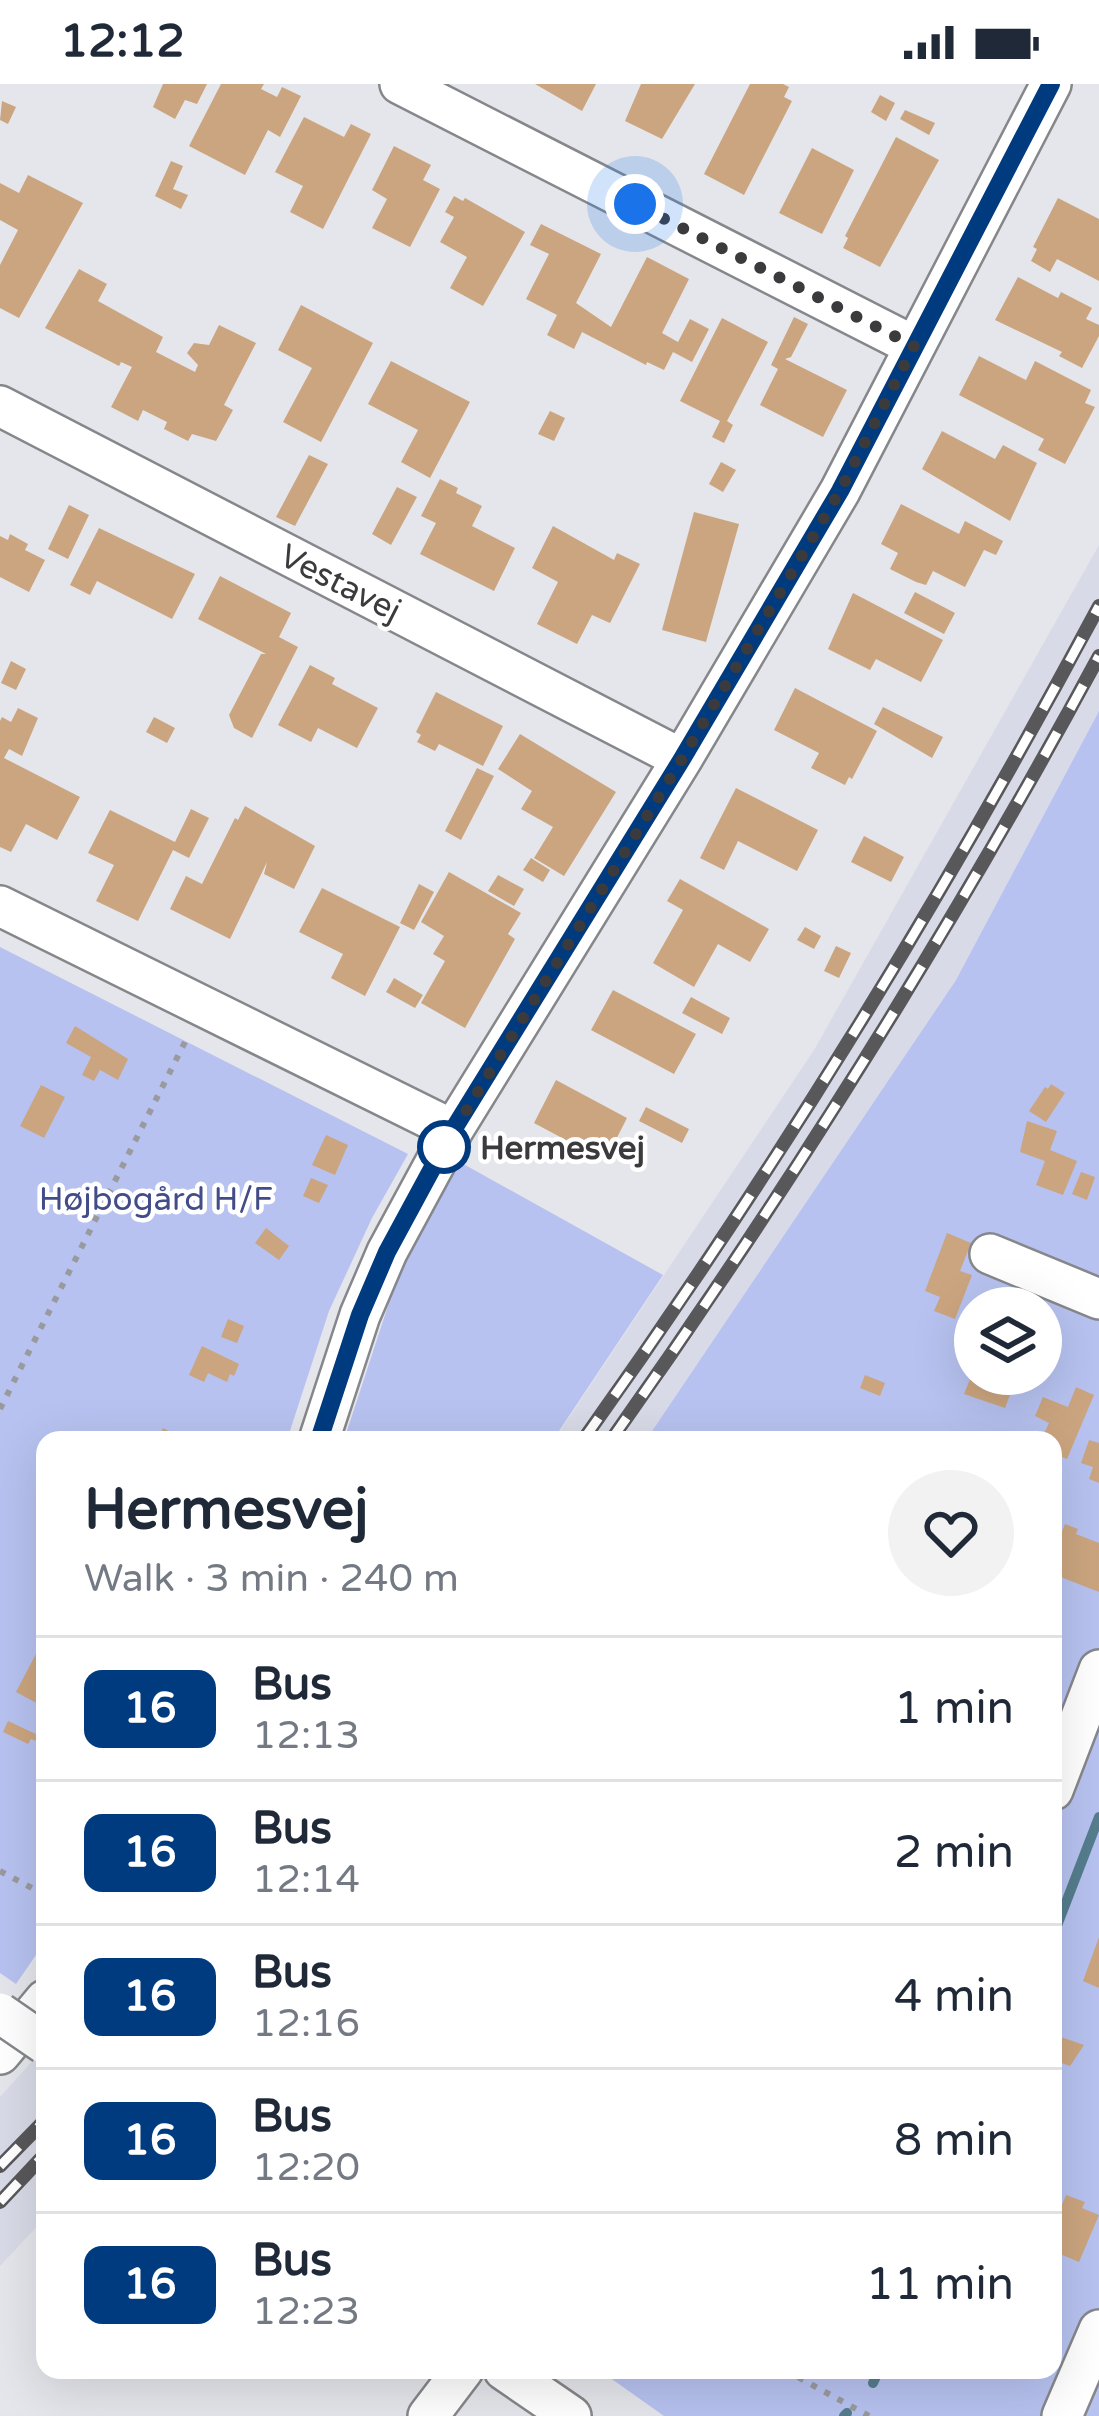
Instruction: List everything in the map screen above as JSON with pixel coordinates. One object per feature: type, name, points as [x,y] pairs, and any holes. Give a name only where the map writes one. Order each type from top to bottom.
[{"type":"street","points":[[400,84],[914,346]]},
{"type":"street","points":[[322,1431],[360,1315],[387,1252],[453,1130],[682,759],[840,491],[1051,84]]},
{"type":"street","name":"Vestavej","points":[[0,406],[682,759]]},
{"type":"street","points":[[0,907],[453,1130]]},
{"type":"street","points":[[990,1254],[1099,1299]]},
{"type":"street","points":[[1067,1715],[1099,1670]]},
{"type":"street","points":[[0,2054],[36,2011]]},
{"type":"street","points":[[0,2013],[36,2038]]},
{"type":"street","points":[[1062,2416],[1099,2330]]},
{"type":"street","points":[[428,2416],[456,2379]]},
{"type":"street","points":[[517,2379],[571,2416]]},
{"type":"path","points":[[0,1409],[202,1008]]},
{"type":"path","points":[[0,1871],[36,1889]]},
{"type":"path","points":[[801,2379],[869,2416]]},
{"type":"shaded area","points":[[1099,545],[1099,711],[956,980],[652,1431],[560,1431],[814,1050]]},
{"type":"shaded area","points":[[36,2057],[36,2228],[0,2266],[0,2097]]},
{"type":"green space","points":[[1099,711],[1099,2416],[664,2416],[612,2379],[1062,2379],[1062,1431],[652,1431],[956,980]]},
{"type":"green space","name":"Højbogård H/F","points":[[0,947],[408,1154],[329,1311],[290,1431],[36,1431],[36,1955],[16,1984],[0,1973]]},
{"type":"green space","points":[[458,1161],[663,1275],[559,1431],[347,1431],[403,1260]]},
{"type":"building","points":[[163,84],[207,84],[197,104],[185,100],[175,119],[153,107]]},
{"type":"building","points":[[221,84],[264,84],[261,89],[277,97],[282,87],[301,96],[280,137],[268,130],[245,175],[189,146]]},
{"type":"building","points":[[535,84],[596,84],[582,111]]},
{"type":"building","points":[[641,84],[695,84],[662,139],[625,121]]},
{"type":"building","points":[[750,84],[783,84],[789,87],[784,97],[792,101],[744,195],[704,174]]},
{"type":"building","points":[[880,95],[895,103],[886,121],[871,112]]},
{"type":"building","points":[[2,101],[16,107],[8,124],[0,120]]},
{"type":"building","points":[[905,110],[935,123],[929,135],[900,119]]},
{"type":"building","points":[[304,117],[344,137],[351,124],[371,134],[323,229],[290,212],[303,186],[275,172]]},
{"type":"building","points":[[896,137],[939,160],[880,267],[843,248]]},
{"type":"building","points":[[394,146],[431,165],[423,180],[440,189],[410,247],[372,228],[387,199],[372,190]]},
{"type":"building","points":[[812,148],[854,170],[822,234],[779,213]]},
{"type":"building","points":[[171,161],[183,166],[173,189],[188,195],[181,209],[155,196]]},
{"type":"building","points":[[28,175],[83,203],[19,318],[0,308],[0,265],[18,230],[0,220],[0,183],[19,193]]},
{"type":"building","points":[[454,196],[525,232],[483,306],[450,288],[467,257],[440,242],[454,217],[445,212]]},
{"type":"building","points":[[1058,198],[1099,219],[1099,281],[1057,259],[1050,272],[1031,261],[1037,249],[1033,247]]},
{"type":"building","points":[[541,224],[601,254],[576,303],[611,327],[647,257],[689,279],[662,333],[678,342],[690,319],[709,329],[692,362],[673,352],[664,370],[582,332],[574,349],[547,335],[557,315],[526,299],[549,254],[530,245]]},
{"type":"building","points":[[79,269],[107,284],[98,301],[163,337],[156,352],[195,372],[198,365],[187,353],[194,343],[209,345],[219,325],[256,343],[224,405],[233,410],[216,441],[192,434],[188,441],[164,429],[167,422],[143,410],[138,421],[111,407],[132,367],[121,362],[119,366],[45,328]]},
{"type":"building","points":[[1018,277],[1058,298],[1061,292],[1092,308],[1086,319],[1099,325],[1099,336],[1082,368],[1059,356],[1062,352],[995,320]]},
{"type":"building","points":[[301,305],[373,343],[321,442],[283,422],[312,368],[278,350]]},
{"type":"building","points":[[794,317],[808,324],[791,357],[785,359],[847,390],[823,437],[760,405],[778,369],[771,365]]},
{"type":"building","points":[[722,318],[768,342],[727,421],[733,425],[724,443],[712,437],[720,421],[680,401]]},
{"type":"building","points":[[979,356],[1026,380],[1035,361],[1091,390],[1085,403],[1095,407],[1065,464],[1038,450],[1044,439],[959,395]]},
{"type":"building","points":[[391,361],[470,402],[430,478],[401,462],[418,430],[368,404]]},
{"type":"building","points":[[550,411],[565,418],[554,441],[538,434]]},
{"type":"building","points":[[942,431],[995,459],[1003,445],[1037,463],[1010,521],[922,469]]},
{"type":"building","points":[[309,455],[328,464],[295,526],[276,517]]},
{"type":"building","points":[[721,462],[736,470],[723,492],[709,484]]},
{"type":"building","points":[[440,479],[482,506],[472,526],[515,548],[494,591],[420,554],[436,523],[421,516]]},
{"type":"building","points":[[397,487],[417,497],[391,545],[372,534]]},
{"type":"building","points":[[901,504],[959,534],[965,521],[1003,541],[996,555],[984,550],[965,587],[933,571],[926,585],[916,582],[890,569],[898,553],[881,544]]},
{"type":"building","points":[[69,505],[89,515],[68,559],[48,549]]},
{"type":"building","points":[[694,512],[739,524],[706,642],[662,630]]},
{"type":"building","points":[[553,526],[614,560],[617,553],[640,564],[610,623],[592,615],[577,644],[537,624],[558,582],[532,568]]},
{"type":"building","points":[[99,528],[195,574],[172,619],[97,581],[90,595],[70,585]]},
{"type":"building","points":[[10,534],[28,544],[25,550],[45,560],[29,592],[0,577],[0,536],[8,540]]},
{"type":"building","points":[[220,576],[291,613],[279,637],[298,647],[252,738],[234,728],[229,715],[261,654],[266,654],[198,619]]},
{"type":"building","points":[[915,592],[955,613],[944,634],[904,613]]},
{"type":"building","points":[[853,593],[943,640],[921,682],[876,659],[870,670],[828,649]]},
{"type":"building","points":[[11,661],[26,669],[16,690],[1,683]]},
{"type":"building","points":[[310,665],[335,678],[332,684],[378,708],[357,748],[318,728],[311,742],[278,725]]},
{"type":"building","points":[[795,688],[877,731],[845,785],[811,768],[819,753],[774,730]]},
{"type":"building","points":[[436,692],[503,726],[483,766],[439,744],[435,751],[417,742],[421,735],[416,732]]},
{"type":"building","points":[[883,707],[943,737],[932,758],[874,724]]},
{"type":"building","points":[[18,708],[38,718],[22,756],[9,749],[4,758],[80,797],[57,840],[26,824],[11,852],[0,847],[0,721],[2,717],[11,722]]},
{"type":"building","points":[[154,717],[175,728],[167,743],[146,732]]},
{"type":"building","points":[[520,734],[616,792],[564,876],[534,858],[553,827],[521,809],[532,791],[498,769]]},
{"type":"building","points":[[477,768],[494,776],[461,840],[445,831]]},
{"type":"building","points":[[736,788],[818,830],[797,871],[738,841],[724,870],[700,858]]},
{"type":"building","points":[[245,806],[315,846],[294,889],[264,874],[267,862],[230,939],[170,909],[186,876],[202,884]]},
{"type":"building","points":[[191,809],[209,818],[189,858],[173,850],[138,921],[96,901],[114,865],[88,853],[110,810],[175,842]]},
{"type":"building","points":[[864,836],[904,857],[891,882],[851,862]]},
{"type":"building","points":[[531,858],[550,870],[543,882],[523,870]]},
{"type":"building","points":[[449,872],[521,913],[508,934],[515,939],[465,1028],[421,1003],[445,961],[433,954],[444,936],[421,922]]},
{"type":"building","points":[[498,875],[524,889],[514,906],[488,891]]},
{"type":"building","points":[[680,879],[769,929],[750,962],[718,944],[694,987],[653,963],[683,910],[667,901]]},
{"type":"building","points":[[419,884],[434,892],[414,930],[400,923]]},
{"type":"building","points":[[322,888],[400,927],[365,996],[331,978],[343,954],[299,932]]},
{"type":"building","points":[[805,927],[821,936],[814,949],[797,940]]},
{"type":"building","points":[[836,946],[851,953],[839,978],[824,971]]},
{"type":"building","points":[[394,978],[423,995],[415,1008],[386,992]]},
{"type":"building","points":[[613,990],[696,1034],[674,1074],[591,1030]]},
{"type":"building","points":[[691,997],[730,1018],[722,1034],[682,1013]]},
{"type":"building","points":[[75,1026],[128,1059],[118,1080],[100,1070],[94,1081],[82,1075],[91,1057],[66,1043]]},
{"type":"building","points":[[556,1080],[627,1118],[605,1161],[534,1123]]},
{"type":"building","points":[[1051,1084],[1065,1093],[1046,1122],[1029,1111]]},
{"type":"building","points":[[41,1085],[65,1097],[44,1138],[20,1126]]},
{"type":"building","points":[[646,1107],[689,1129],[682,1143],[639,1121]]},
{"type":"building","points":[[1027,1121],[1057,1131],[1050,1150],[1077,1161],[1063,1195],[1036,1185],[1045,1161],[1020,1152]]},
{"type":"building","points":[[326,1135],[348,1145],[335,1175],[312,1165]]},
{"type":"building","points":[[1081,1172],[1095,1177],[1087,1200],[1072,1194]]},
{"type":"building","points":[[311,1178],[328,1185],[319,1203],[303,1196]]},
{"type":"building","points":[[266,1228],[289,1246],[279,1260],[255,1243]]},
{"type":"building","points":[[947,1233],[971,1243],[960,1271],[972,1275],[967,1287],[954,1287],[954,1319],[934,1311],[940,1297],[925,1291]]},
{"type":"building","points":[[228,1319],[244,1326],[237,1343],[221,1337]]},
{"type":"building","points":[[202,1346],[239,1364],[234,1376],[230,1374],[227,1382],[208,1373],[204,1382],[189,1375]]},
{"type":"building","points":[[865,1375],[885,1383],[880,1396],[860,1388]]},
{"type":"building","points":[[1076,1387],[1094,1395],[1067,1459],[1062,1457],[1062,1431],[1045,1431],[1049,1423],[1035,1416],[1043,1397],[1068,1407]]},
{"type":"building","points":[[967,1395],[1010,1395],[1005,1408]]},
{"type":"building","points":[[1089,1440],[1099,1443],[1099,1483],[1089,1479],[1093,1467],[1081,1463]]},
{"type":"building","points":[[1065,1524],[1099,1543],[1099,1592],[1062,1578]]},
{"type":"building","points":[[36,1654],[36,1703],[16,1692]]},
{"type":"building","points":[[8,1721],[36,1734],[36,1741],[31,1739],[28,1744],[3,1732]]},
{"type":"building","points":[[1099,1937],[1099,1988],[1083,1981]]},
{"type":"building","points":[[1062,2037],[1084,2045],[1070,2066],[1062,2063]]},
{"type":"building","points":[[1066,2195],[1085,2202],[1082,2208],[1099,2215],[1079,2262],[1062,2255]]},
{"type":"waterway","points":[[1062,1913],[1099,1817]]},
{"type":"waterway","points":[[873,2383],[875,2379]]},
{"type":"waterway","points":[[844,2416],[847,2413]]},
{"type":"railway","points":[[589,1431],[855,1032],[1099,606]]},
{"type":"railway","points":[[617,1431],[867,1056],[1099,656]]},
{"type":"railway","points":[[0,2166],[36,2129]]},
{"type":"railway","points":[[0,2202],[36,2164]]},
{"type":"bus line","name":"16","points":[[322,1431],[360,1315],[387,1252],[453,1130],[682,759],[840,491],[1051,84]]},
{"type":"place","name":"Hermesvej","points":[[444,1147]]},
{"type":"route","points":[[444,1147],[840,491],[914,346],[635,204]]}]
